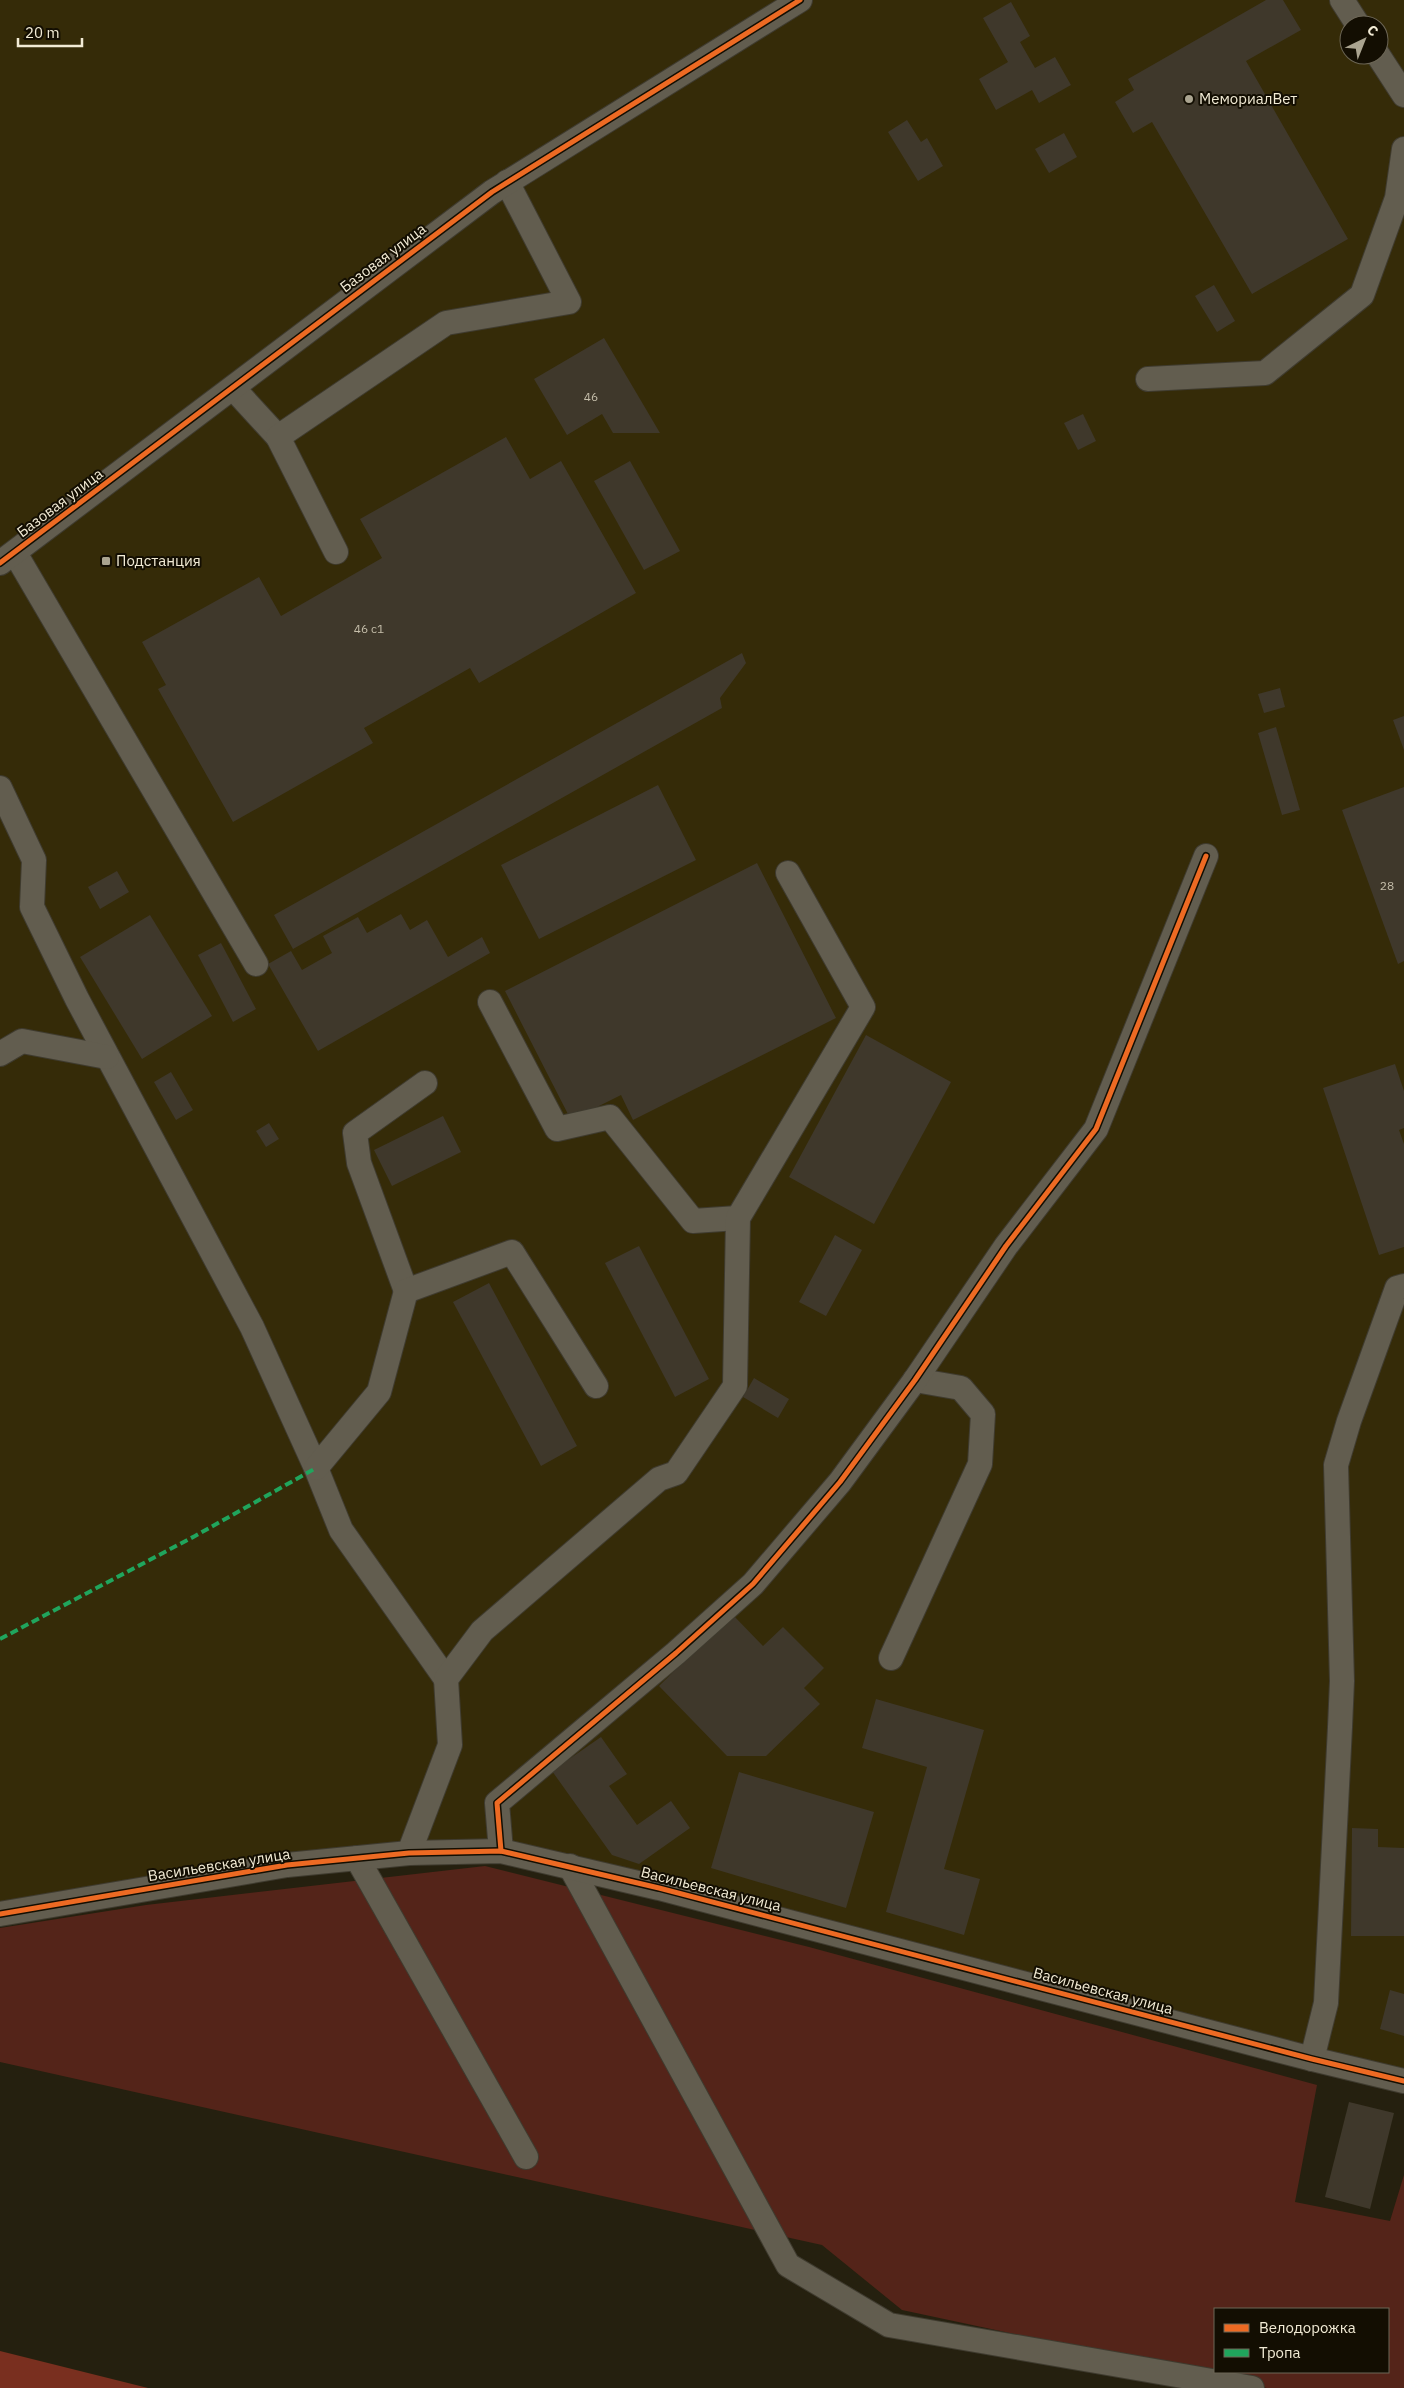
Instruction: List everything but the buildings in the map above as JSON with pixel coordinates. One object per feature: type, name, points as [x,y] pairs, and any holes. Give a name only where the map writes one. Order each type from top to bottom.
[{"type":"street","name":"Базовая улица","points":[[8,558],[507,182],[800,0]]},
{"type":"street","points":[[1342,0],[1352,15]]},
{"type":"street","points":[[1384,65],[1404,95]]},
{"type":"street","points":[[1148,379],[1265,373],[1362,295],[1397,198],[1404,149]]},
{"type":"street","points":[[278,437],[446,322],[570,302],[507,182]]},
{"type":"street","points":[[233,388],[278,437],[336,552]]},
{"type":"street","points":[[8,558],[256,964]]},
{"type":"street","points":[[0,788],[34,860],[32,907],[107,1057],[252,1327],[316,1468],[341,1530],[446,1679],[450,1744],[409,1853]]},
{"type":"street","points":[[501,1851],[497,1803],[676,1653],[753,1584],[840,1482],[915,1380],[1006,1246],[1096,1130],[1206,856]]},
{"type":"street","points":[[446,1679],[482,1631],[659,1479],[676,1473],[735,1386],[738,1218],[863,1007],[788,873]]},
{"type":"street","points":[[490,1002],[557,1129],[610,1116],[694,1221],[738,1218]]},
{"type":"street","points":[[0,1054],[22,1041],[107,1057]]},
{"type":"street","points":[[316,1468],[379,1392],[406,1290],[359,1163],[355,1132],[425,1083]]},
{"type":"street","points":[[406,1290],[512,1252],[596,1386]]},
{"type":"street","points":[[1312,2059],[1326,2003],[1342,1681],[1336,1465],[1349,1421],[1397,1288],[1404,1286]]},
{"type":"street","points":[[891,1658],[980,1464],[983,1414],[961,1388],[915,1380]]},
{"type":"street","name":"Васильевская улица","points":[[0,1914],[287,1866],[409,1853],[501,1851],[688,1895],[1312,2059],[1404,2081]]},
{"type":"street","points":[[357,1858],[526,2158]]},
{"type":"street","points":[[570,1866],[788,2265],[889,2325],[1252,2388]]},
{"type":"shaded area","points":[[0,0],[1404,0],[1404,2081],[501,1851],[398,1854],[0,1915]]},
{"type":"shaded area","points":[[485,1866],[809,1947],[1317,2085],[1295,2202],[1390,2221],[1404,2175],[1404,2388],[1267,2388],[902,2310],[822,2245],[0,2062],[0,1928],[146,1905]]},
{"type":"shaded area","points":[[0,2351],[148,2388],[0,2388]]},
{"type":"marked path","points":[[0,1639],[195,1536],[316,1468]]},
{"type":"cycle path","points":[[0,563],[492,192],[800,0]]},
{"type":"cycle path","points":[[501,1851],[497,1803],[676,1653],[753,1584],[840,1482],[915,1380],[1006,1246],[1096,1129],[1206,856]]},
{"type":"cycle path","points":[[0,1914],[287,1865],[409,1853],[501,1851],[659,1888],[1312,2059],[1404,2081]]},
{"type":"place","name":"МемориалВет","points":[[1189,99]]},
{"type":"place","name":"Подстанция","points":[[106,561]]}]
